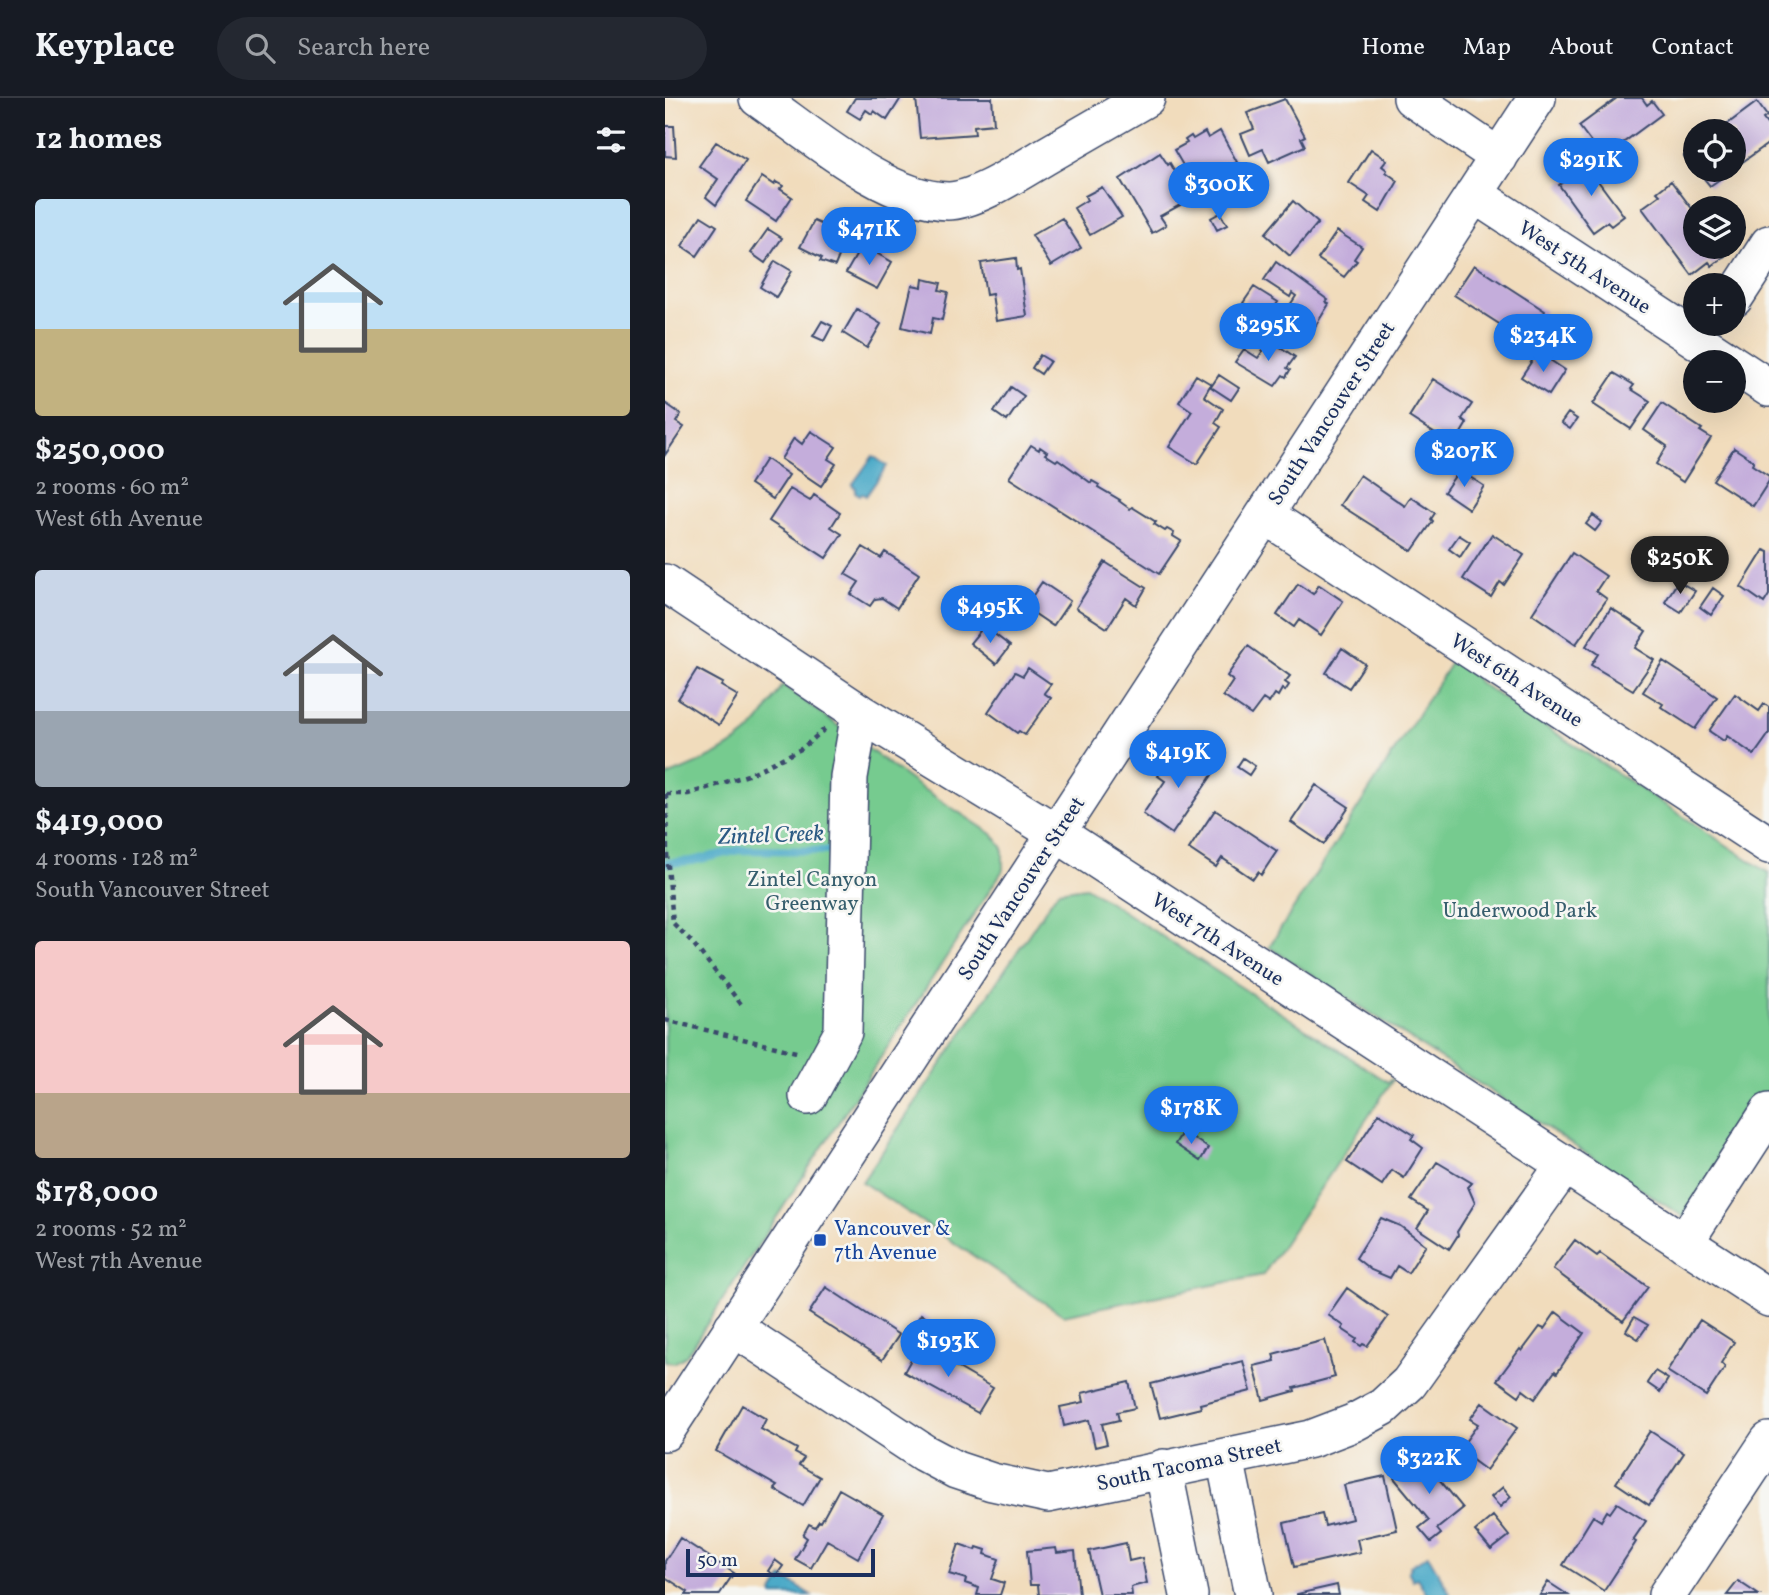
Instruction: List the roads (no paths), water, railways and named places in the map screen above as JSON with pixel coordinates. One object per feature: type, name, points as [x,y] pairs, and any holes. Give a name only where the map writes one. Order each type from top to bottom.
[{"type":"street","points":[[758,98],[892,188],[919,197],[950,201],[989,189],[1146,98]]},
{"type":"street","points":[[1412,98],[1499,156]]},
{"type":"street","name":"South Vancouver Street","points":[[671,1408],[733,1326],[1058,834],[1537,98]]},
{"type":"street","name":"West 5th Avenue","points":[[1474,194],[1722,349],[1769,388]]},
{"type":"street","points":[[1746,279],[1769,244]]},
{"type":"street","name":"West 6th Avenue","points":[[1265,515],[1769,845]]},
{"type":"street","name":"West 7th Avenue","points":[[665,583],[856,710],[1058,834],[1769,1298]]},
{"type":"street","points":[[817,1080],[843,1032],[849,777],[856,710]]},
{"type":"street","points":[[1684,1243],[1769,1112]]},
{"type":"street","name":"South Tacoma Street","points":[[733,1326],[924,1453],[956,1470],[992,1482],[1048,1494],[1311,1439],[1353,1423],[1383,1407],[1409,1383],[1564,1166]]},
{"type":"street","points":[[1667,1595],[1769,1441]]},
{"type":"street","points":[[1225,1458],[1253,1595]]},
{"type":"street","points":[[1163,1468],[1189,1595]]},
{"type":"water","points":[[873,456],[887,466],[866,496],[862,493],[860,495],[852,485]]},
{"type":"water","points":[[1428,1555],[1450,1593],[1448,1595],[1427,1595],[1417,1578],[1413,1580],[1408,1571],[1410,1566]]},
{"type":"water","points":[[783,1577],[811,1595],[773,1595]]},
{"type":"waterway","name":"Zintel Creek","points":[[665,863],[692,861],[739,850],[837,851]]},
{"type":"place","name":"Vancouver & 7th Avenue","points":[[820,1240]]},
{"type":"park label","name":"Zintel Canyon Greenway","points":[[812,891]]},
{"type":"park label","name":"Underwood Park","points":[[1520,910]]}]
